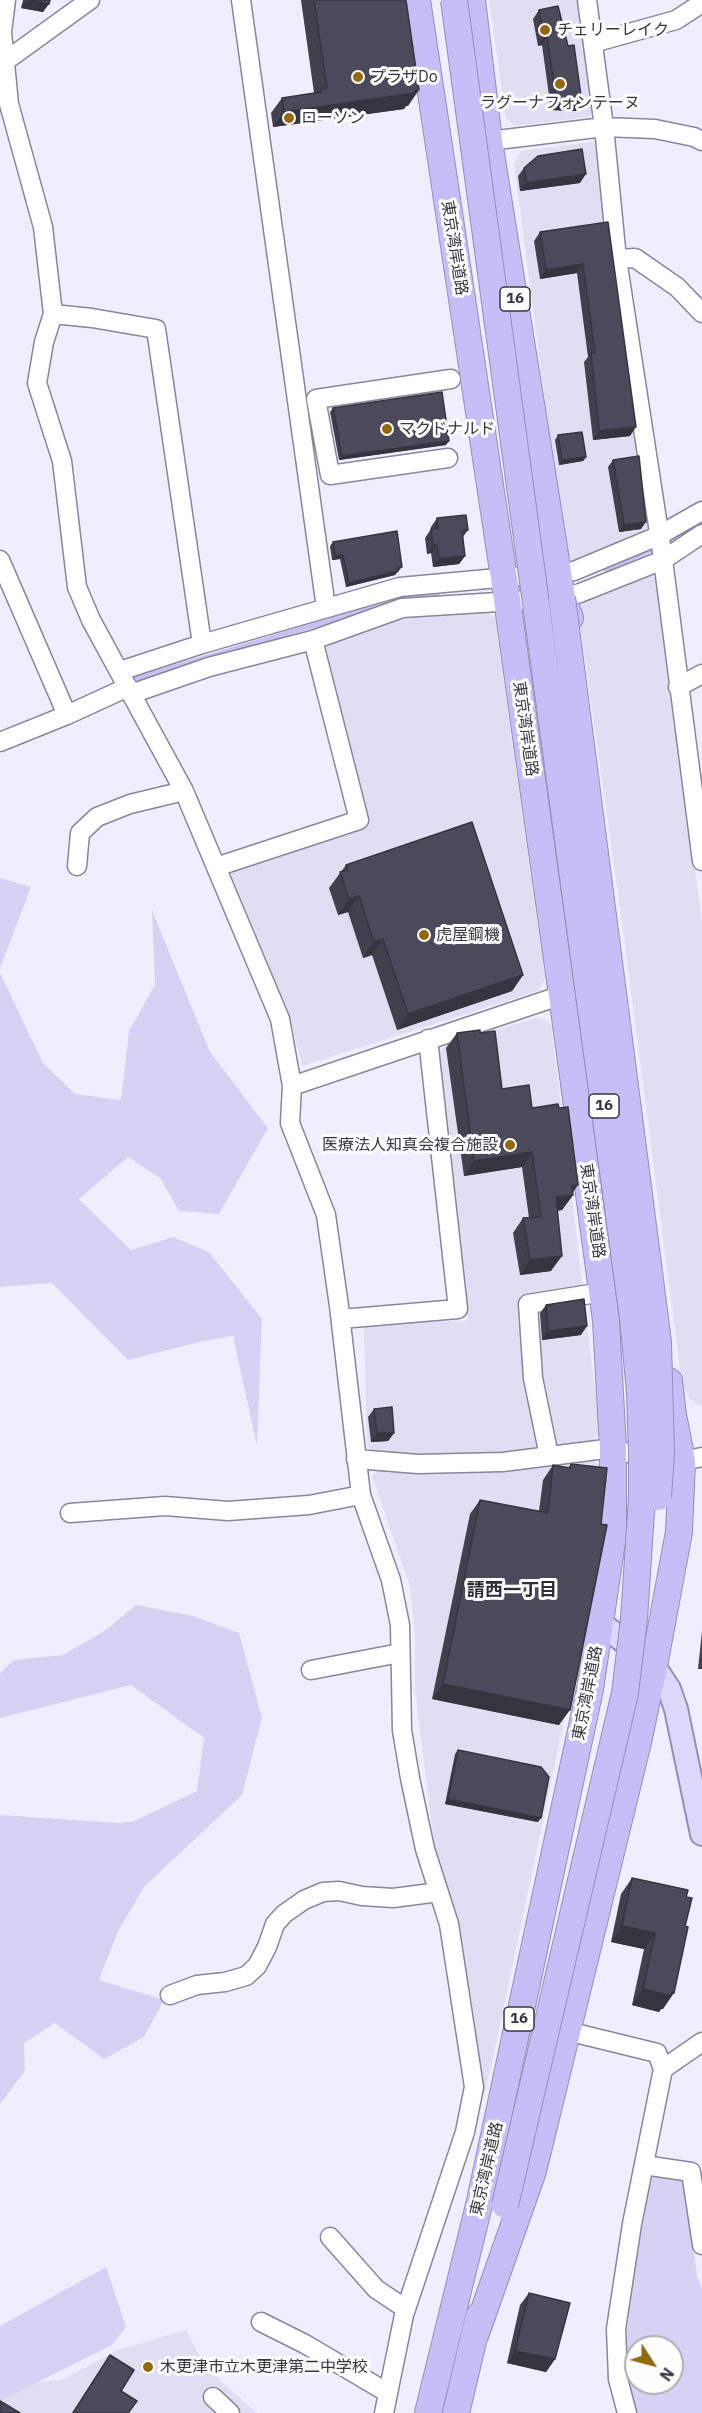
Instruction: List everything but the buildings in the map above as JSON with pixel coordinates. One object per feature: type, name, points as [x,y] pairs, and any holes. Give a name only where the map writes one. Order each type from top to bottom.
[{"type":"highway","name":"東京湾岸道路","points":[[417,0],[506,589],[603,1292],[613,1448],[613,1535],[601,1623],[578,1750],[485,2178],[428,2413]]},
{"type":"highway","name":"東京湾岸道路","points":[[454,0],[633,1318],[640,1392],[642,1456],[642,1497],[634,1619],[625,1693],[456,2413]]},
{"type":"highway","name":"16","points":[[472,0],[489,141],[561,586],[658,1342],[661,1432],[657,1498],[649,1525],[639,1547]]},
{"type":"highway","name":"16","points":[[476,2333],[533,2171],[638,1742],[695,1455],[673,1415],[570,620],[561,586]]},
{"type":"main road","points":[[601,1623],[654,1666],[669,1689],[676,1709],[702,1834]]},
{"type":"street","points":[[6,0],[2,32],[9,104],[43,227],[53,314],[44,342],[36,383],[62,460],[77,587],[90,620],[184,791],[280,1019],[291,1086],[290,1123],[326,1215],[341,1319],[361,1495],[391,1580],[400,1625],[402,1730],[425,1850],[449,1924],[474,2087],[465,2132],[406,2308],[384,2413]]},
{"type":"street","points":[[4,62],[90,0]]},
{"type":"street","points":[[241,0],[326,608]]},
{"type":"street","points":[[587,0],[617,259],[698,812],[702,861]]},
{"type":"street","points":[[593,43],[676,20],[702,3]]},
{"type":"street","points":[[489,141],[603,128],[656,129],[694,137],[702,141]]},
{"type":"street","points":[[617,259],[635,258],[677,287],[702,313]]},
{"type":"street","points":[[53,314],[156,329],[202,644]]},
{"type":"street","points":[[447,458],[330,475],[316,399],[451,379]]},
{"type":"street","points":[[660,547],[702,512]]},
{"type":"street","points":[[0,742],[67,715],[202,644],[400,587],[506,589],[561,586],[660,547],[702,534]]},
{"type":"street","points":[[0,560],[67,715]]},
{"type":"street","points":[[126,684],[209,667],[313,639],[402,608],[506,589]]},
{"type":"street","points":[[216,867],[359,820],[313,639]]},
{"type":"street","points":[[678,687],[702,674]]},
{"type":"street","points":[[77,866],[80,833],[97,817],[130,804],[184,791]]},
{"type":"street","points":[[291,1086],[562,995]]},
{"type":"street","points":[[341,1319],[458,1309],[428,1039]]},
{"type":"street","points":[[549,1456],[533,1378],[533,1348],[528,1304],[603,1292]]},
{"type":"street","points":[[356,1459],[418,1464],[503,1462],[613,1448],[648,1459],[695,1455]]},
{"type":"street","points":[[70,1513],[165,1506],[228,1511],[309,1505],[361,1495]]},
{"type":"street","points":[[310,1670],[400,1653]]},
{"type":"street","points":[[170,1995],[197,1985],[225,1982],[246,1976],[256,1966],[267,1947],[275,1924],[304,1900],[323,1892],[339,1891],[362,1896],[393,1898],[439,1892]]},
{"type":"street","points":[[567,2031],[657,2053],[663,2069],[632,2224],[616,2329],[618,2379],[627,2413]]},
{"type":"street","points":[[663,2069],[702,2042]]},
{"type":"street","points":[[644,2164],[691,2172],[702,2245]]},
{"type":"street","points":[[330,2237],[376,2289],[406,2308]]},
{"type":"street","points":[[261,2322],[305,2343],[388,2394]]},
{"type":"street","points":[[213,2397],[230,2413]]},
{"type":"shaded area","points":[[489,0],[578,0],[593,112],[589,117],[514,126],[506,118]]},
{"type":"shaded area","points":[[592,142],[597,146],[649,529],[644,538],[579,561],[572,561],[564,547],[514,164],[521,151]]},
{"type":"shaded area","points":[[649,574],[656,579],[702,921],[702,1407],[690,1399],[682,1384],[623,930],[577,602]]},
{"type":"shaded area","points":[[483,609],[495,618],[545,978],[538,991],[302,1066],[289,1014],[231,876],[235,865],[366,823],[322,645],[405,614]]},
{"type":"shaded area","points":[[0,878],[31,887],[0,968]]},
{"type":"shaded area","points":[[152,910],[210,1052],[268,1128],[219,1214],[179,1211],[161,1179],[128,1157],[79,1199],[131,1250],[173,1237],[209,1252],[262,1319],[257,1446],[233,1336],[203,1341],[128,1360],[52,1283],[0,1287],[0,973],[43,1063],[75,1094],[121,1100],[129,1031],[155,985]]},
{"type":"shaded area","points":[[539,1017],[551,1024],[600,1431],[592,1440],[517,1454],[446,1456],[374,1452],[367,1445],[364,1329],[370,1323],[468,1321],[438,1053],[445,1046]]},
{"type":"shaded area","points":[[590,1457],[598,1464],[597,1490],[565,1716],[483,2097],[456,1925],[435,1852],[415,1691],[415,1636],[410,1587],[372,1476],[379,1470],[511,1471],[542,1468]]},
{"type":"shaded area","points":[[136,1605],[193,1616],[239,1633],[262,1718],[242,1795],[144,1887],[118,1931],[99,1980],[164,2000],[144,2037],[104,2059],[55,2023],[24,2043],[25,2071],[0,2104],[0,1815],[118,1823],[134,1821],[197,1791],[204,1738],[131,1685],[0,1718],[0,1673],[14,1660],[63,1655],[106,1630]]},
{"type":"shaded area","points":[[647,2172],[685,2178],[697,2276],[702,2289],[702,2413],[638,2413],[632,2395],[684,2395],[684,2335],[627,2335],[632,2284],[645,2211]]},
{"type":"shaded area","points":[[106,2267],[126,2327],[112,2345],[0,2401],[0,2326]]},
{"type":"shaded area","name":"木更津市立木更津第二中学校","points":[[186,2330],[199,2355],[223,2383],[257,2413],[0,2413],[0,2384],[19,2385],[64,2379],[117,2350]]},
{"type":"waterway","points":[[665,543],[683,532]]},
{"type":"waterway","points":[[606,570],[657,547]]},
{"type":"waterway","points":[[132,680],[398,600],[437,595]]},
{"type":"place","name":"チェリーレイク","points":[[545,30]]},
{"type":"place","name":"プラザDo","points":[[358,77]]},
{"type":"place","name":"ラグーナフォンテーヌ","points":[[560,84]]},
{"type":"place","name":"ローソン","points":[[289,118]]},
{"type":"place","name":"マクドナルド","points":[[387,429]]},
{"type":"place","name":"虎屋鋼機","points":[[424,935]]},
{"type":"place","name":"医療法人知真会複合施設","points":[[510,1145]]},
{"type":"place","name":"木更津市立木更津第二中学校","points":[[148,2367]]},
{"type":"district","name":"請西一丁目","points":[[512,1591]]}]
